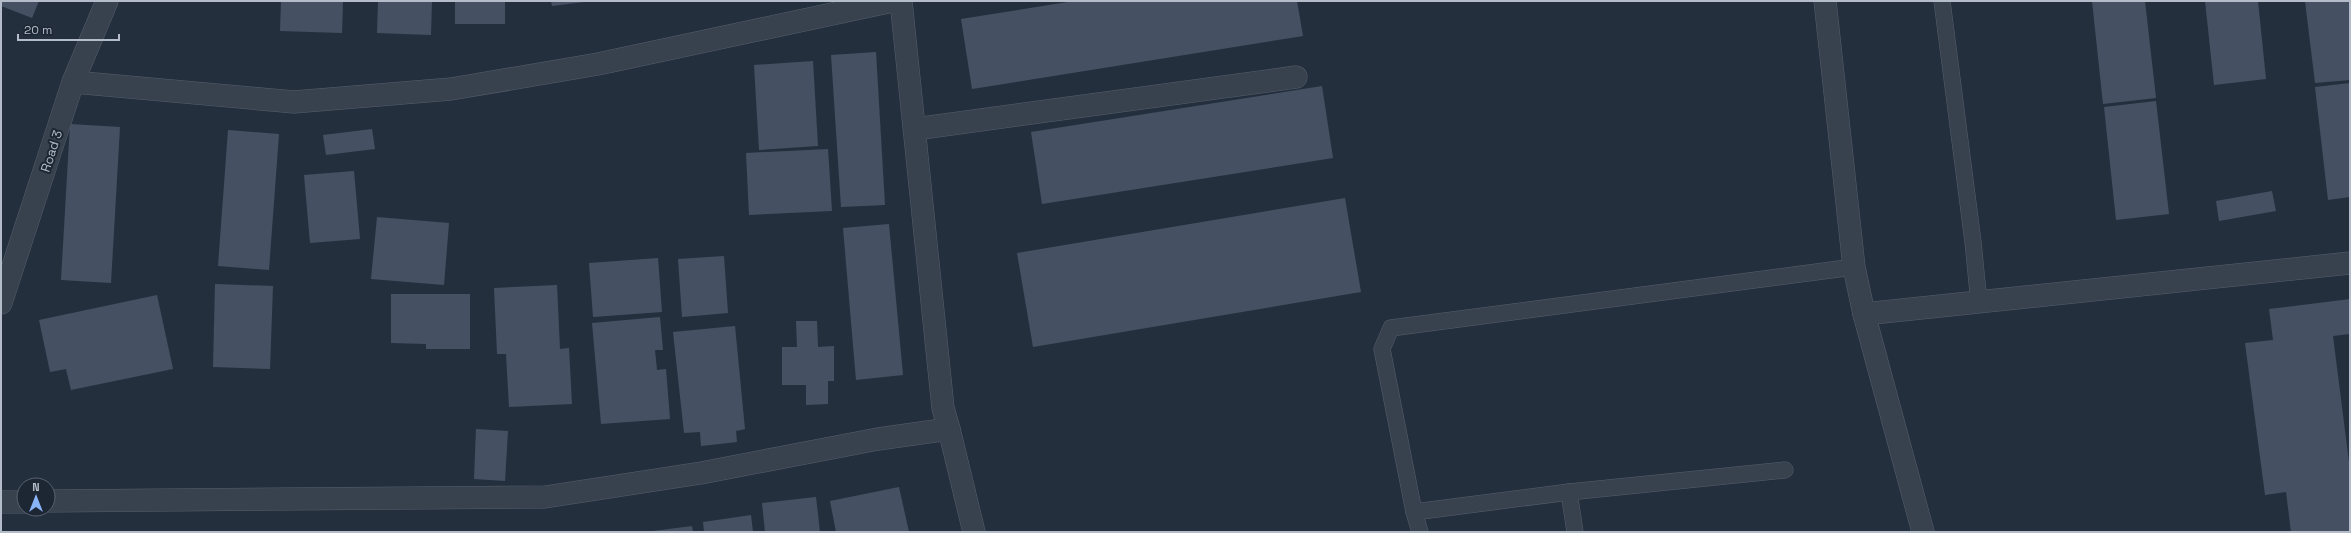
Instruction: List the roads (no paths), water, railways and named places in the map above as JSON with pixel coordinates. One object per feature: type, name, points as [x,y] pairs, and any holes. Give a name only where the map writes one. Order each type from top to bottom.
[{"type":"street","name":"Road 3","points":[[1,303],[73,82],[107,1]]},
{"type":"street","points":[[73,82],[294,102],[451,89],[598,64],[893,1]]},
{"type":"street","points":[[901,1],[943,408],[974,532]]},
{"type":"street","points":[[1825,1],[1854,267],[1864,314],[1923,532]]},
{"type":"street","points":[[915,128],[1296,77]]},
{"type":"street","points":[[1864,314],[2350,263]]},
{"type":"street","points":[[56,501],[545,497],[701,473],[878,439],[949,429]]},
{"type":"street","points":[[1,502],[16,502]]},
{"type":"lane","points":[[1942,1],[1973,242],[1979,303]]},
{"type":"lane","points":[[1420,532],[1414,512],[1382,349],[1391,328],[1854,267]]},
{"type":"lane","points":[[1414,512],[1569,492],[1785,470]]},
{"type":"lane","points":[[1569,492],[1575,532]]}]
